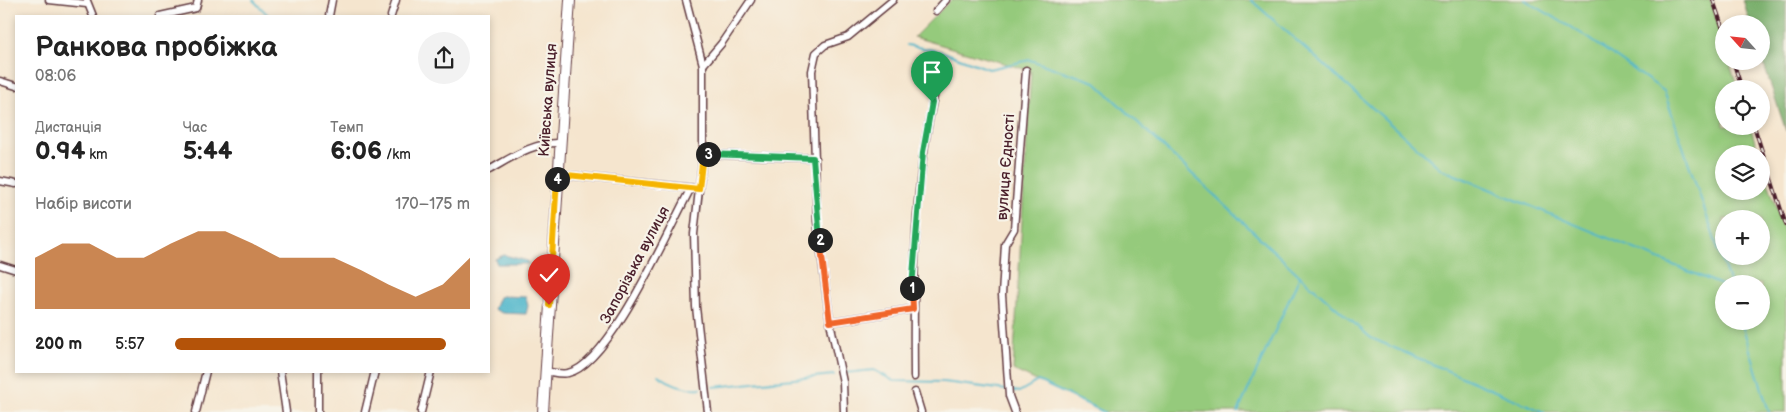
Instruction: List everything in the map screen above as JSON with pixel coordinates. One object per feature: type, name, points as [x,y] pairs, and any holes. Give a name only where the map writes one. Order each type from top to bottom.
[{"type":"main road","name":"Київська вулиця","points":[[543,412],[570,0]]},
{"type":"street","points":[[49,0],[87,2],[93,15]]},
{"type":"street","points":[[164,15],[196,8],[198,0]]},
{"type":"street","points":[[329,15],[332,0]]},
{"type":"street","points":[[390,15],[396,0]]},
{"type":"street","points":[[686,0],[702,66],[703,154],[694,234],[696,307],[708,412]]},
{"type":"street","points":[[702,66],[721,44],[751,0]]},
{"type":"street","points":[[844,412],[843,382],[830,322],[817,221],[813,158],[812,71],[816,53],[825,45],[848,37],[893,0]]},
{"type":"street","points":[[936,11],[946,0]]},
{"type":"street","points":[[914,377],[912,280],[923,152],[932,102],[942,65]]},
{"type":"street","name":"вулиця Єдності","points":[[1014,412],[1009,396],[1002,295],[1005,244],[1014,229],[1026,70]]},
{"type":"street","points":[[0,81],[15,86]]},
{"type":"street","points":[[490,169],[520,153],[546,142],[560,143]]},
{"type":"street","points":[[703,154],[813,158]]},
{"type":"street","points":[[558,174],[699,189]]},
{"type":"street","points":[[0,181],[15,184]]},
{"type":"street","name":"Запорізька вулиця","points":[[545,371],[567,374],[574,371],[599,350],[619,324],[690,188]]},
{"type":"street","points":[[0,265],[15,270]]},
{"type":"street","points":[[830,322],[913,309]]},
{"type":"street","points":[[196,412],[206,373]]},
{"type":"street","points":[[280,373],[286,412]]},
{"type":"street","points":[[318,373],[318,412]]},
{"type":"street","points":[[365,412],[375,373]]},
{"type":"street","points":[[421,412],[431,373]]},
{"type":"street","points":[[915,392],[921,412]]},
{"type":"green space","points":[[951,0],[1710,0],[1715,16],[1715,70],[1732,70],[1735,80],[1715,80],[1715,135],[1753,135],[1756,145],[1715,145],[1715,200],[1770,200],[1770,188],[1786,237],[1786,412],[1104,412],[1013,370],[1031,71],[914,37]]},
{"type":"green space","points":[[1743,0],[1786,0],[1786,131],[1766,70],[1770,70],[1770,15],[1747,15]]},
{"type":"water","points":[[504,255],[528,261],[528,264],[497,264],[495,259]]},
{"type":"water","points":[[499,297],[526,297],[528,306],[526,314],[502,313],[494,309]]},
{"type":"waterway","points":[[253,0],[268,15]]},
{"type":"waterway","points":[[1251,0],[1441,169],[1715,282]]},
{"type":"waterway","points":[[1525,0],[1587,37],[1664,91],[1727,275]]},
{"type":"waterway","points":[[907,45],[943,52],[989,69],[1030,60],[1095,82],[1300,276],[1371,338],[1544,412]]},
{"type":"waterway","points":[[1238,412],[1300,276]]},
{"type":"waterway","points":[[1744,330],[1769,412]]},
{"type":"waterway","points":[[845,373],[874,370],[894,381],[944,382],[1006,390]]},
{"type":"waterway","points":[[658,375],[678,386],[701,388]]},
{"type":"waterway","points":[[713,387],[834,375]]},
{"type":"waterway","points":[[1010,390],[1019,392],[1038,381],[1104,412]]},
{"type":"railway","points":[[1713,0],[1718,15]]},
{"type":"railway","points":[[1736,70],[1739,80]]},
{"type":"railway","points":[[1757,135],[1786,225]]},
{"type":"route","points":[[549,305],[558,174],[699,189],[703,154],[813,158],[817,221],[830,322],[913,309],[912,280],[923,152],[932,102]]}]
